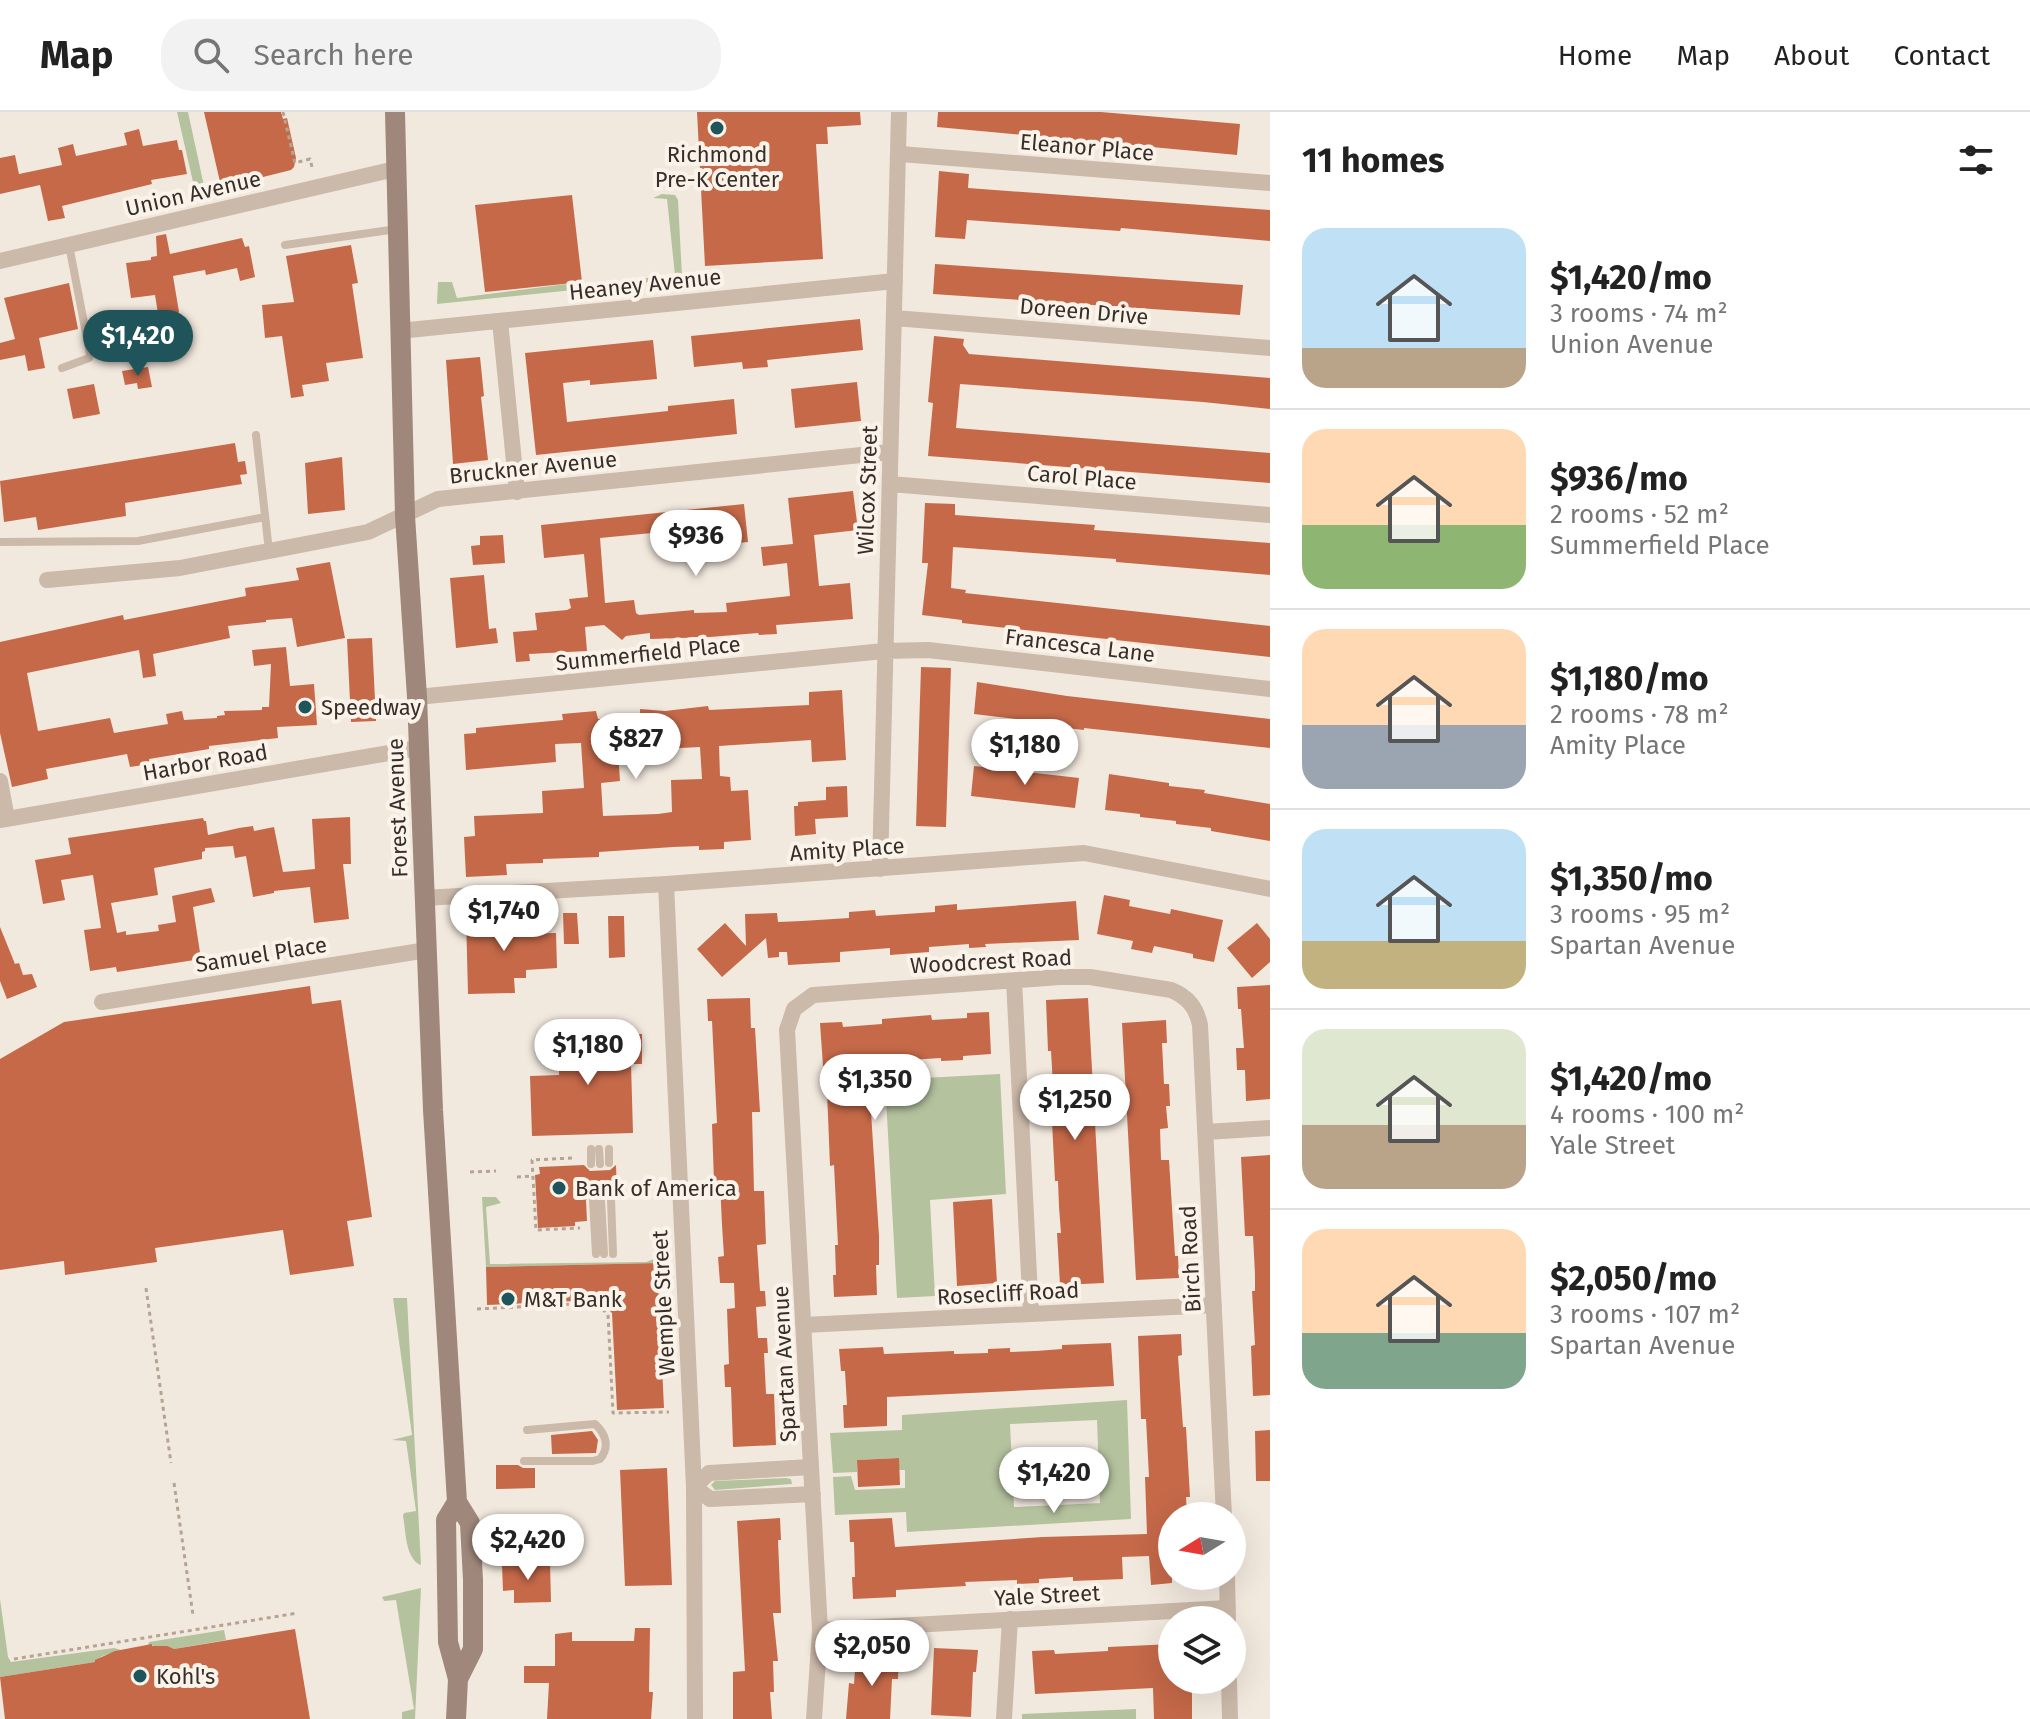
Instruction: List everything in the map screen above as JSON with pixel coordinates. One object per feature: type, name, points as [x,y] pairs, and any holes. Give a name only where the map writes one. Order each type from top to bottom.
[{"type":"main road","name":"Forest Avenue","points":[[395,112],[405,516],[417,697],[433,1110],[457,1502],[446,1520],[448,1642],[458,1679],[456,1719]]},
{"type":"street","name":"Wilcox Street","points":[[880,869],[899,112]]},
{"type":"street","name":"Eleanor Place","points":[[900,154],[1270,183]]},
{"type":"street","name":"Union Avenue","points":[[0,261],[395,169]]},
{"type":"street","name":"Heaney Avenue","points":[[399,331],[895,281]]},
{"type":"street","name":"Doreen Drive","points":[[894,318],[1270,348]]},
{"type":"street","points":[[500,321],[517,492]]},
{"type":"street","name":"Bruckner Avenue","points":[[47,580],[180,568],[368,532],[438,499],[890,452]]},
{"type":"street","name":"Carol Place","points":[[890,484],[1270,515]]},
{"type":"street","name":"Francesca Lane","points":[[884,651],[928,650],[1270,689]]},
{"type":"street","name":"Summerfield Place","points":[[417,697],[884,651]]},
{"type":"street","name":"Harbor Road","points":[[4,820],[418,748]]},
{"type":"street","points":[[0,781],[4,820]]},
{"type":"street","name":"Amity Place","points":[[424,898],[666,884],[1084,853],[1270,889]]},
{"type":"street","name":"Wemple Street","points":[[666,884],[694,1487],[695,1719]]},
{"type":"street","name":"Samuel Place","points":[[102,1002],[427,950]]},
{"type":"street","name":"Woodcrest Road","points":[[794,1009],[813,995],[1090,977],[1171,990],[1191,1003]]},
{"type":"street","points":[[1014,980],[1031,1314]]},
{"type":"street","name":"Birch Road","points":[[1191,1003],[1200,1025],[1223,1502]]},
{"type":"street","name":"Spartan Avenue","points":[[794,1009],[787,1030],[820,1630],[814,1719]]},
{"type":"street","points":[[1206,1132],[1270,1128]]},
{"type":"street","name":"Rosecliff Road","points":[[804,1325],[1214,1305]]},
{"type":"street","points":[[811,1467],[709,1473],[694,1487],[710,1499],[813,1494]]},
{"type":"street","name":"Yale Street","points":[[820,1630],[1010,1619],[1158,1616]]},
{"type":"street","points":[[1004,1719],[1010,1619]]},
{"type":"street","points":[[1229,1694],[1230,1719]]},
{"type":"lane","points":[[285,245],[397,229]]},
{"type":"lane","points":[[62,368],[89,358],[90,354],[69,245]]},
{"type":"lane","points":[[256,435],[269,551]]},
{"type":"lane","points":[[0,542],[138,541],[265,517]]},
{"type":"lane","points":[[600,1149],[600,1164],[600,1149]]},
{"type":"lane","points":[[602,1200],[604,1254],[602,1200]]},
{"type":"lane","points":[[524,1461],[593,1461],[603,1456],[605,1448],[605,1438],[595,1424],[527,1430]]},
{"type":"path","points":[[283,112],[295,163],[310,159],[312,167]]},
{"type":"path","points":[[572,1158],[532,1160],[536,1230],[580,1228]]},
{"type":"path","points":[[470,1172],[496,1171]]},
{"type":"path","points":[[517,1177],[533,1176]]},
{"type":"path","points":[[146,1288],[171,1463]]},
{"type":"path","points":[[477,1309],[595,1303],[608,1314],[613,1413],[669,1412]]},
{"type":"path","points":[[174,1483],[193,1615]]},
{"type":"path","points":[[14,1659],[298,1613]]},
{"type":"green space","points":[[177,112],[188,112],[204,186],[196,195]]},
{"type":"green space","points":[[662,194],[675,195],[678,200],[682,276],[679,279],[437,304],[438,282],[452,282],[457,298],[582,282],[583,285],[675,275],[667,199],[653,198]]},
{"type":"green space","points":[[1000,1074],[1006,1194],[930,1200],[935,1296],[897,1298],[885,1080]]},
{"type":"green space","points":[[482,1197],[496,1197],[501,1203],[486,1207],[490,1264],[646,1262],[657,1258],[657,1263],[486,1267]]},
{"type":"green space","points":[[393,1298],[407,1298],[421,1565],[409,1551],[403,1516],[404,1513],[416,1511],[406,1441],[392,1440],[412,1435]]},
{"type":"green space","points":[[1127,1400],[1131,1519],[907,1532],[906,1512],[835,1515],[833,1477],[851,1476],[855,1490],[905,1488],[905,1470],[899,1470],[898,1458],[857,1460],[857,1472],[833,1473],[830,1433],[902,1430],[902,1415]],"holes":[[[1097,1420],[1100,1503],[1014,1507],[1010,1424]]]},
{"type":"green space","points":[[791,1479],[792,1484],[715,1490],[711,1485],[715,1481]]},
{"type":"green space","points":[[421,1588],[415,1719],[402,1719],[402,1712],[414,1709],[396,1600],[384,1601],[382,1597]]},
{"type":"green space","points":[[0,1599],[11,1662],[114,1648],[121,1650],[102,1656],[95,1662],[0,1677]]},
{"type":"green space","points":[[224,1630],[226,1640],[174,1649],[148,1645],[149,1642]]},
{"type":"green space","points":[[1136,1709],[1136,1719],[1022,1719],[1022,1714]]},
{"type":"building","points":[[204,112],[281,112],[283,119],[287,118],[296,158],[294,167],[247,181],[246,176],[220,182]]},
{"type":"building","points":[[697,112],[860,112],[861,125],[827,127],[828,144],[816,144],[823,259],[705,266]]},
{"type":"building","points":[[938,112],[1101,112],[1240,124],[1237,155],[937,127]]},
{"type":"building","points":[[139,129],[143,146],[177,140],[187,174],[151,180],[152,184],[62,206],[65,218],[48,221],[40,185],[0,194],[0,158],[15,155],[19,174],[62,165],[58,148],[73,144],[76,156],[127,145],[124,133]]},
{"type":"building","points":[[939,171],[969,174],[968,188],[1270,210],[1270,241],[1121,228],[1120,231],[967,220],[965,239],[935,237]]},
{"type":"building","points":[[572,195],[582,282],[485,292],[475,205]]},
{"type":"building","points":[[166,234],[170,254],[242,238],[245,247],[249,246],[255,277],[240,281],[237,268],[206,275],[205,270],[173,276],[179,312],[175,317],[159,320],[155,295],[131,298],[126,263],[151,260],[151,257],[157,256],[156,236]]},
{"type":"building","points":[[351,245],[358,283],[352,284],[363,358],[326,363],[329,381],[302,385],[304,396],[291,398],[282,336],[265,338],[262,305],[294,302],[286,256]]},
{"type":"building","points":[[935,264],[1243,285],[1240,315],[933,294]]},
{"type":"building","points":[[69,283],[78,329],[39,338],[45,368],[28,371],[25,355],[0,360],[0,343],[15,339],[4,298]]},
{"type":"building","points":[[115,310],[119,326],[169,321],[173,348],[158,350],[156,336],[102,346],[95,315]]},
{"type":"building","points":[[860,319],[863,350],[767,360],[768,367],[743,369],[742,362],[694,367],[691,336]]},
{"type":"building","points":[[934,336],[964,339],[963,345],[969,354],[1270,378],[1270,409],[960,384],[956,428],[1270,453],[1270,483],[928,456],[933,403],[928,402]]},
{"type":"building","points":[[653,340],[657,379],[590,385],[590,380],[563,383],[567,422],[668,411],[668,406],[734,399],[737,434],[536,455],[525,353]]},
{"type":"building","points":[[480,357],[488,460],[453,464],[446,360]]},
{"type":"building","points":[[148,367],[152,387],[138,389],[137,383],[125,385],[122,371]]},
{"type":"building","points":[[857,382],[861,421],[795,428],[791,389]]},
{"type":"building","points":[[94,384],[100,414],[73,419],[67,389]]},
{"type":"building","points":[[235,443],[238,462],[245,461],[247,474],[240,475],[242,484],[125,503],[126,516],[38,530],[36,517],[4,522],[0,481]]},
{"type":"building","points":[[342,457],[345,510],[308,514],[305,463]]},
{"type":"building","points":[[853,491],[858,530],[814,535],[819,586],[850,583],[853,619],[776,625],[777,634],[650,639],[650,633],[626,636],[622,640],[604,625],[585,627],[587,651],[529,654],[530,661],[516,662],[513,632],[537,630],[535,613],[567,610],[571,608],[569,599],[588,597],[584,554],[544,558],[541,525],[744,504],[748,542],[716,545],[714,527],[600,538],[605,603],[634,600],[639,615],[694,610],[694,613],[727,612],[726,603],[790,596],[787,563],[763,566],[761,547],[793,544],[788,498]]},
{"type":"building","points":[[925,503],[955,504],[955,515],[1095,525],[1094,530],[1270,543],[1270,575],[953,547],[951,588],[966,590],[965,593],[1270,626],[1270,657],[962,623],[962,620],[922,615],[928,563],[922,563]]},
{"type":"building","points":[[503,535],[505,563],[473,565],[471,546],[480,545],[480,536]]},
{"type":"building","points":[[330,562],[345,638],[297,647],[292,618],[266,620],[228,626],[230,638],[153,654],[156,676],[143,678],[139,650],[27,673],[38,731],[110,718],[114,733],[168,724],[166,714],[182,711],[184,720],[217,718],[225,715],[224,711],[269,707],[271,664],[254,666],[252,650],[286,647],[290,686],[314,684],[317,725],[277,727],[278,738],[209,746],[209,749],[149,759],[150,764],[130,767],[127,754],[46,769],[48,779],[12,787],[0,733],[0,642],[123,615],[124,620],[246,596],[245,588],[299,580],[296,568]]},
{"type":"building","points":[[484,575],[489,629],[496,628],[498,643],[456,648],[450,578]]},
{"type":"building","points":[[372,638],[376,721],[351,722],[347,639]]},
{"type":"building","points":[[921,667],[951,668],[946,827],[916,826]]},
{"type":"building","points":[[977,682],[1067,696],[1270,719],[1270,748],[1084,730],[974,714]]},
{"type":"building","points":[[842,690],[846,760],[812,762],[811,740],[719,746],[720,776],[730,777],[731,791],[748,790],[751,840],[724,842],[724,849],[673,847],[599,852],[599,857],[543,859],[543,863],[506,864],[507,875],[466,877],[464,837],[475,836],[474,816],[543,813],[542,791],[584,788],[581,743],[555,744],[556,762],[466,770],[464,734],[476,733],[476,728],[563,720],[562,714],[596,711],[598,719],[605,719],[607,752],[618,751],[620,781],[601,783],[603,816],[658,814],[672,812],[671,780],[702,779],[700,747],[641,750],[640,709],[665,711],[708,706],[709,710],[809,705],[809,692]]},
{"type":"building","points":[[974,766],[1079,778],[1075,808],[971,796]]},
{"type":"building","points":[[1109,774],[1270,804],[1270,841],[1176,824],[1176,821],[1140,817],[1140,814],[1105,810]]},
{"type":"building","points":[[847,786],[848,817],[815,819],[816,834],[795,836],[794,806],[798,806],[798,802],[826,800],[826,787]]},
{"type":"building","points":[[350,817],[351,864],[343,864],[349,919],[314,923],[310,887],[253,897],[246,856],[235,858],[233,846],[205,848],[202,859],[154,868],[158,895],[111,903],[117,933],[126,931],[126,935],[159,931],[158,925],[176,922],[172,896],[211,888],[215,902],[193,907],[201,959],[117,972],[116,967],[90,971],[84,930],[101,928],[93,875],[61,880],[65,900],[43,904],[35,860],[71,854],[68,838],[203,818],[208,835],[253,826],[254,831],[274,827],[283,872],[315,869],[312,819]]},
{"type":"building","points":[[1104,895],[1130,900],[1129,906],[1170,914],[1171,909],[1223,920],[1214,962],[1154,946],[1152,953],[1131,949],[1133,941],[1097,934]]},
{"type":"building","points":[[1076,901],[1079,940],[985,944],[986,947],[969,948],[969,944],[929,947],[929,952],[890,955],[890,948],[840,952],[840,962],[788,965],[787,952],[779,952],[779,957],[768,958],[766,938],[722,977],[697,949],[725,923],[746,946],[745,914],[777,913],[778,922],[849,918],[849,912],[875,910],[876,916],[935,912],[935,906],[957,904],[957,910]]},
{"type":"building","points":[[563,913],[577,913],[579,944],[564,944]]},
{"type":"building","points":[[523,915],[523,934],[556,933],[557,968],[526,970],[526,978],[514,978],[515,993],[468,994],[466,916]]},
{"type":"building","points":[[608,916],[624,916],[625,957],[609,958]]},
{"type":"building","points":[[1257,923],[1270,939],[1270,962],[1252,978],[1227,948]]},
{"type":"building","points":[[0,927],[15,964],[19,963],[23,975],[32,974],[37,987],[7,999],[0,981]]},
{"type":"building","points":[[1270,985],[1270,1099],[1246,1101],[1245,1070],[1237,1070],[1236,1048],[1244,1048],[1237,987]]},
{"type":"building","points":[[310,986],[312,1004],[341,1000],[372,1217],[347,1221],[354,1266],[290,1275],[283,1230],[155,1248],[157,1262],[65,1275],[64,1261],[0,1270],[0,1059],[64,1022]]},
{"type":"building","points":[[750,998],[760,1112],[752,1112],[754,1191],[764,1191],[766,1244],[757,1245],[760,1291],[765,1291],[766,1306],[756,1307],[758,1338],[767,1338],[768,1353],[764,1353],[766,1394],[774,1394],[776,1445],[733,1447],[731,1387],[725,1387],[724,1365],[729,1364],[727,1309],[735,1308],[734,1283],[720,1283],[718,1257],[724,1256],[720,1182],[714,1182],[712,1124],[717,1123],[712,1021],[708,1021],[707,999]]},
{"type":"building","points":[[1088,998],[1104,1283],[1060,1285],[1057,1233],[1061,1233],[1058,1181],[1055,1181],[1051,1102],[1054,1102],[1046,1000]]},
{"type":"building","points":[[989,1012],[991,1054],[963,1056],[963,1060],[941,1061],[941,1058],[877,1062],[877,1066],[868,1066],[879,1236],[877,1295],[834,1297],[835,1245],[838,1245],[834,1165],[830,1166],[826,1066],[823,1066],[820,1023],[842,1022],[843,1027],[882,1024],[882,1019],[931,1015],[932,1020],[967,1018],[967,1013]]},
{"type":"building","points":[[1166,1020],[1167,1043],[1162,1043],[1164,1084],[1169,1084],[1170,1106],[1166,1106],[1168,1128],[1160,1129],[1161,1160],[1169,1160],[1179,1278],[1136,1280],[1122,1023]]},
{"type":"building","points":[[642,1034],[642,1064],[631,1064],[633,1133],[532,1136],[530,1076],[559,1075],[559,1035]]},
{"type":"building","points":[[1270,1155],[1270,1395],[1253,1396],[1251,1346],[1255,1345],[1252,1291],[1255,1291],[1255,1274],[1253,1236],[1245,1236],[1241,1157]]},
{"type":"building","name":"Bank of America","points":[[584,1165],[590,1171],[610,1170],[616,1165],[617,1196],[612,1192],[606,1195],[590,1194],[586,1200],[587,1221],[575,1222],[575,1226],[538,1228],[535,1175],[540,1174],[539,1167]]},
{"type":"building","points":[[992,1199],[997,1283],[957,1286],[953,1202]]},
{"type":"building","points":[[657,1263],[664,1408],[617,1410],[612,1313],[598,1300],[487,1305],[486,1267]]},
{"type":"building","points":[[1181,1334],[1182,1355],[1178,1356],[1190,1497],[1186,1497],[1186,1502],[1158,1502],[1158,1584],[1151,1585],[1149,1556],[1122,1557],[1123,1579],[1073,1581],[1073,1577],[1017,1584],[1017,1580],[965,1582],[966,1586],[896,1590],[896,1597],[853,1599],[854,1542],[850,1542],[849,1520],[892,1518],[895,1547],[1147,1534],[1145,1477],[1149,1477],[1146,1419],[1141,1419],[1138,1336]]},
{"type":"building","points":[[1111,1343],[1114,1386],[887,1397],[887,1426],[844,1428],[843,1405],[847,1405],[845,1371],[841,1371],[839,1349],[883,1347],[884,1354],[954,1351],[954,1354],[988,1353],[988,1349],[1010,1348],[1010,1352],[1036,1351],[1062,1349],[1062,1345]]},
{"type":"building","points":[[1270,1430],[1270,1481],[1256,1481],[1255,1431]]},
{"type":"building","points":[[592,1431],[598,1440],[596,1453],[552,1454],[551,1435]]},
{"type":"building","points":[[899,1458],[900,1485],[858,1487],[857,1460]]},
{"type":"building","points":[[496,1465],[535,1468],[535,1488],[496,1489]]},
{"type":"building","points":[[667,1468],[672,1585],[625,1586],[620,1470]]},
{"type":"building","points":[[780,1518],[781,1613],[773,1613],[778,1661],[773,1661],[774,1692],[770,1692],[772,1719],[733,1719],[733,1672],[745,1671],[737,1521]]},
{"type":"building","points":[[550,1563],[551,1602],[514,1603],[514,1590],[503,1591],[502,1565]]},
{"type":"building","points":[[635,1628],[650,1628],[651,1719],[547,1719],[549,1683],[524,1683],[524,1666],[555,1666],[555,1634],[572,1632],[572,1641],[634,1641]]},
{"type":"building","points":[[295,1629],[310,1719],[5,1719],[0,1677],[95,1662],[115,1651],[152,1644],[174,1649]]},
{"type":"building","points":[[1158,1645],[1158,1694],[1192,1694],[1192,1719],[1154,1719],[1153,1688],[1035,1694],[1032,1651],[1054,1650],[1055,1654],[1108,1651],[1108,1647]]},
{"type":"building","points":[[934,1648],[978,1650],[976,1672],[973,1672],[971,1717],[931,1715]]},
{"type":"building","points":[[856,1655],[899,1657],[898,1679],[892,1679],[890,1719],[846,1719],[849,1683],[854,1684]]},
{"type":"place","name":"Richmond Pre-K Center","points":[[717,128]]},
{"type":"place","name":"Speedway","points":[[305,707]]},
{"type":"place","name":"Bank of America","points":[[559,1188]]},
{"type":"place","name":"M&T Bank","points":[[508,1299]]},
{"type":"place","name":"Kohl's","points":[[140,1676]]}]
